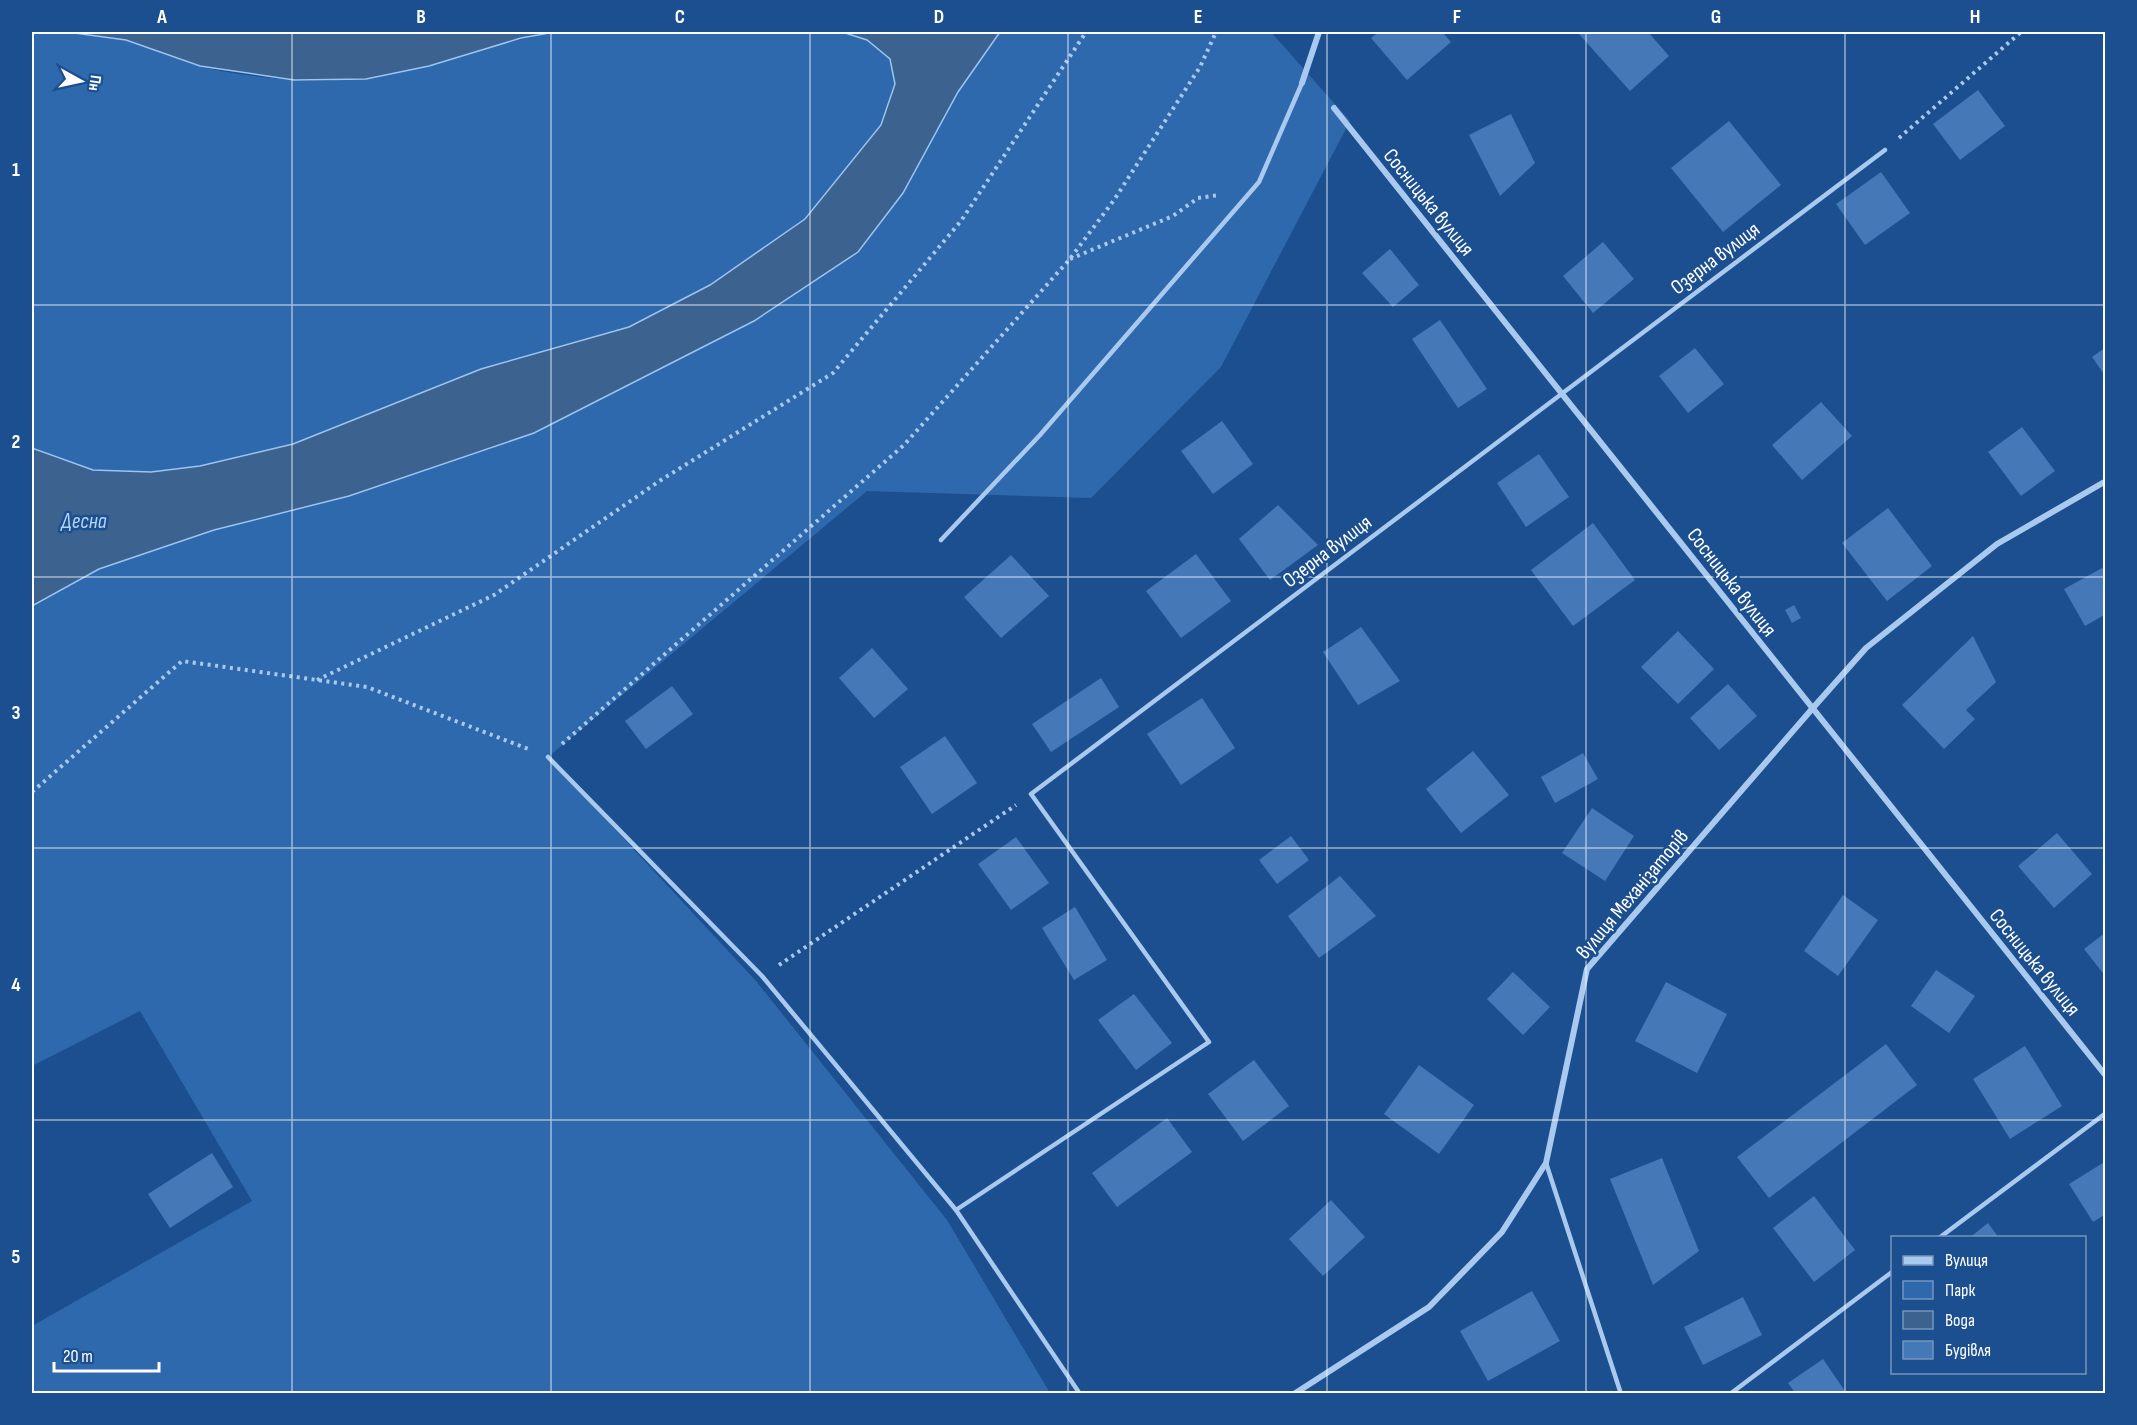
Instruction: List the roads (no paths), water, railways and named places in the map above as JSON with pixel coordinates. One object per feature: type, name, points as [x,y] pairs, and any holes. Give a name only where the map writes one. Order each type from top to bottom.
[{"type":"street","points":[[1302,83],[1319,32]]},
{"type":"street","name":"Сосницька вулиця","points":[[1334,108],[2106,1076]]},
{"type":"street","name":"вулиця Механізаторів","points":[[1294,1394],[1429,1307],[1502,1232],[1546,1163],[1587,969],[1866,648],[1997,544],[2106,481]]},
{"type":"lane","points":[[941,540],[1040,435],[1259,182],[1302,83]]},
{"type":"lane","name":"Озерна вулиця","points":[[956,1210],[1209,1042],[1031,794],[1886,150]]},
{"type":"lane","points":[[548,757],[762,976],[956,1210],[1080,1394]]},
{"type":"lane","points":[[1942,1236],[2106,1113]]},
{"type":"lane","points":[[1546,1163],[1621,1394]]},
{"type":"lane","points":[[1730,1394],[1891,1273]]},
{"type":"water","points":[[67,32],[555,32],[521,38],[429,66],[366,79],[294,80],[200,66],[126,40]]},
{"type":"water","name":"Десна","points":[[842,32],[1000,32],[958,92],[903,193],[858,252],[754,321],[534,433],[349,496],[214,530],[99,569],[32,606],[32,448],[93,470],[151,472],[200,466],[293,444],[481,369],[629,327],[710,285],[805,219],[881,125],[895,84],[890,59],[867,40]]}]
